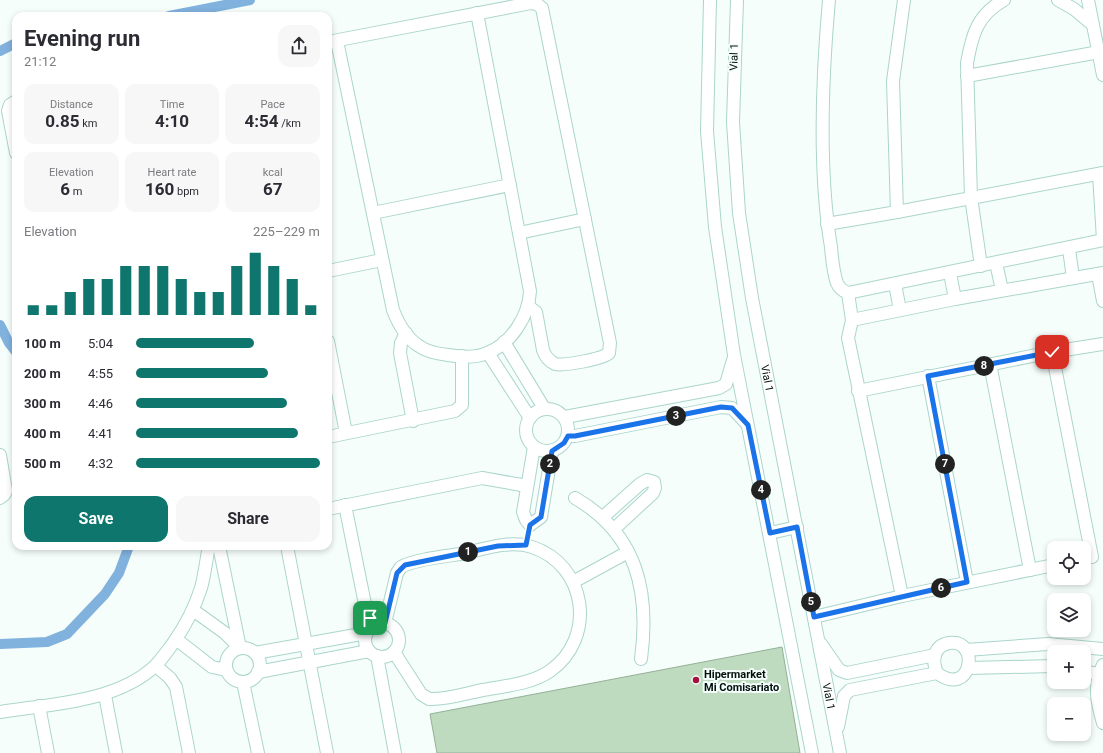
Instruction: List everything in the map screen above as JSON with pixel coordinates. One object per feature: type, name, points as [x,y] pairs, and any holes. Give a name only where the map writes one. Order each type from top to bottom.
[{"type":"street","points":[[710,0],[707,131],[715,227],[734,355],[812,753]]},
{"type":"street","name":"Vial 1","points":[[736,0],[733,122],[739,213],[752,298],[840,753]]},
{"type":"street","points":[[829,0],[825,64],[823,147],[827,224],[836,282],[848,293],[852,320],[848,338],[902,596]]},
{"type":"street","points":[[897,212],[893,81],[904,0]]},
{"type":"street","points":[[981,266],[970,198],[967,76],[971,42],[980,20],[989,4],[1004,0]]},
{"type":"street","points":[[1058,0],[1074,9],[1093,25]]},
{"type":"street","points":[[1088,0],[1103,75]]},
{"type":"street","points":[[477,13],[530,291],[528,306],[520,323],[504,342],[488,353],[462,356],[442,354],[427,350],[419,346],[406,333],[393,310],[373,213],[333,42],[477,13],[540,2],[544,11],[610,343],[609,352],[605,356],[594,359],[563,364],[552,362],[548,359],[543,350],[536,312],[528,306]]},
{"type":"street","points":[[967,76],[1098,52]]},
{"type":"street","points":[[12,104],[8,111],[12,132]]},
{"type":"street","points":[[827,224],[1101,173],[1103,240],[1068,249],[848,293]]},
{"type":"street","points":[[373,213],[510,185]]},
{"type":"street","points":[[519,233],[585,219]]},
{"type":"street","points":[[1068,249],[1073,278]]},
{"type":"street","points":[[332,270],[382,260]]},
{"type":"street","points":[[996,263],[1002,290]]},
{"type":"street","points":[[950,273],[955,299]]},
{"type":"street","points":[[852,320],[1002,290],[1100,273],[1103,301]]},
{"type":"street","points":[[895,284],[900,310]]},
{"type":"street","points":[[406,333],[401,343],[400,353],[413,421]]},
{"type":"street","points":[[504,342],[544,408]]},
{"type":"street","points":[[858,391],[1052,352],[1103,344]]},
{"type":"street","points":[[1052,352],[1093,557]]},
{"type":"street","points":[[488,353],[530,418]]},
{"type":"street","points":[[565,417],[719,388],[726,384],[734,355]]},
{"type":"street","points":[[332,436],[452,413],[461,407],[462,404],[462,356]]},
{"type":"street","points":[[332,362],[346,434]]},
{"type":"street","points":[[990,364],[1030,570]]},
{"type":"street","points":[[928,376],[967,582]]},
{"type":"street","points":[[568,436],[575,436],[721,407],[732,408],[748,425]]},
{"type":"street","points":[[544,408],[552,409],[565,417],[569,430],[568,436],[564,443],[552,451],[545,451],[534,447],[528,439],[526,432],[530,418],[536,411],[544,408]]},
{"type":"street","points":[[530,525],[527,523],[523,512],[534,447]]},
{"type":"street","points":[[526,545],[530,525],[541,517],[552,451]]},
{"type":"street","points":[[0,455],[6,491],[0,498]]},
{"type":"street","points":[[332,508],[482,478],[527,486]]},
{"type":"street","points":[[603,517],[644,481],[650,480],[654,482],[655,488],[653,494],[614,529]]},
{"type":"street","points":[[575,498],[603,517],[614,529],[628,552],[640,583],[643,597],[645,624],[641,658]]},
{"type":"street","points":[[345,505],[366,609],[375,627]]},
{"type":"street","points":[[770,533],[797,527]]},
{"type":"street","points":[[394,652],[421,694],[429,699],[537,678],[557,665],[568,654],[575,642],[579,628],[580,606],[573,582],[565,571],[551,558],[538,549],[526,545],[498,546],[405,565],[397,573],[375,627],[366,642],[373,653],[395,753]]},
{"type":"street","points":[[0,712],[104,695],[126,687],[156,666],[176,639],[193,610],[201,588],[208,550]]},
{"type":"street","points":[[220,550],[240,648]]},
{"type":"street","points":[[288,550],[327,753]]},
{"type":"street","points":[[573,582],[628,552]]},
{"type":"street","points":[[814,617],[902,596],[1047,566]]},
{"type":"street","points":[[193,610],[225,633],[240,648]]},
{"type":"street","points":[[255,654],[306,644],[375,627],[391,625],[398,634],[399,640],[394,652],[389,655],[373,653],[258,672]]},
{"type":"street","points":[[176,639],[212,667],[226,670],[233,679],[243,682],[252,680],[258,672],[260,666],[255,654],[251,650],[240,648],[235,650],[227,658],[226,670]]},
{"type":"street","points":[[819,641],[839,670],[847,673],[935,655]]},
{"type":"street","points":[[949,643],[958,644],[966,650],[970,659],[968,668],[963,676],[954,680],[945,678],[937,673],[933,664],[935,655],[940,647],[949,643]]},
{"type":"street","points":[[966,650],[1048,644],[1103,648]]},
{"type":"street","points":[[156,666],[170,678],[176,687],[189,753]]},
{"type":"street","points":[[968,668],[1047,666]]},
{"type":"street","points":[[1091,670],[1101,669],[1096,702],[1103,723]]},
{"type":"street","points":[[837,733],[844,696],[850,690],[937,673]]},
{"type":"street","points":[[243,682],[258,753]]},
{"type":"street","points":[[104,695],[116,753]]},
{"type":"street","points":[[39,706],[48,753]]},
{"type":"building","name":"Hipermarket Mi Comisariato","points":[[782,647],[800,753],[437,753],[430,714]]},
{"type":"waterway","points":[[189,12],[250,0]]},
{"type":"waterway","points":[[0,51],[12,45]]},
{"type":"waterway","points":[[0,325],[12,347]]},
{"type":"waterway","points":[[0,644],[47,642],[67,634],[105,594],[119,573],[128,550]]},
{"type":"place","name":"Hipermarket Mi Comisariato","points":[[696,680]]},
{"type":"route","points":[[370,618],[374,625],[385,623],[397,573],[401,567],[405,565],[498,546],[526,545],[530,525],[536,523],[541,517],[552,451],[559,448],[568,436],[575,436],[721,407],[732,408],[748,425],[770,533],[797,527],[814,617],[967,582],[928,376],[1052,352]]}]
